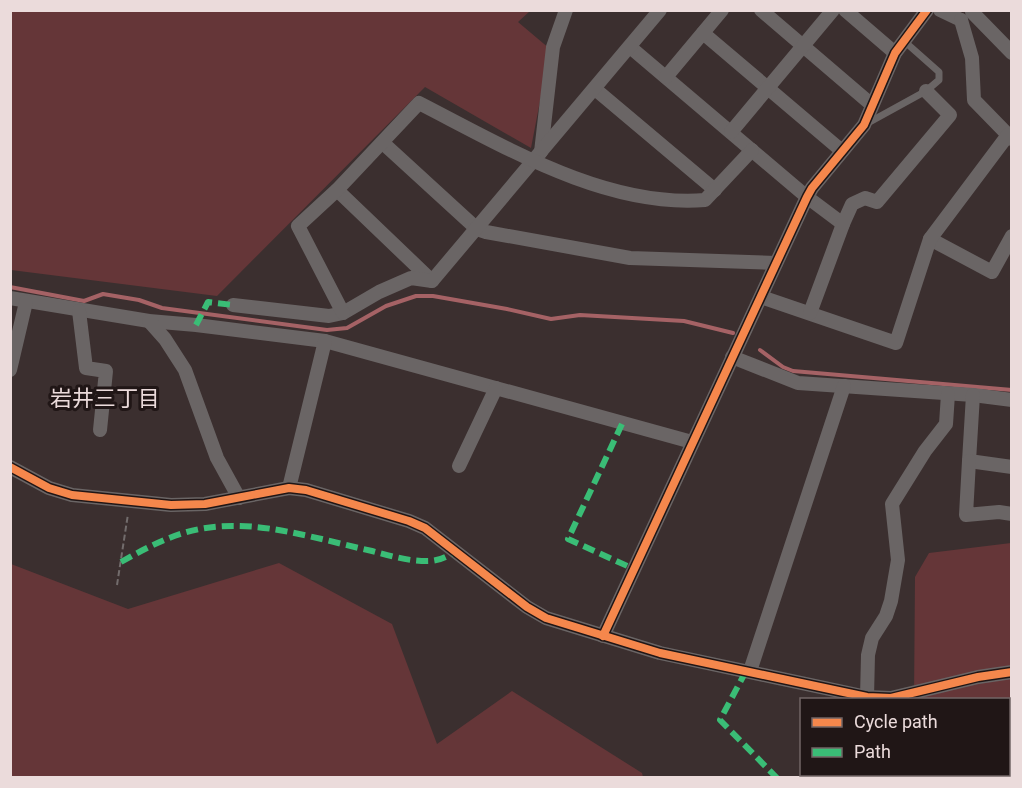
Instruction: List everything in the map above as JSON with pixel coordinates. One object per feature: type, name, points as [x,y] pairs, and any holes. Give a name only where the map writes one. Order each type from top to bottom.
[{"type":"street","points":[[537,156],[553,47],[566,10]]},
{"type":"street","points":[[666,77],[722,10]]},
{"type":"street","points":[[761,10],[872,105]]},
{"type":"street","points":[[731,132],[833,10]]},
{"type":"street","points":[[845,10],[895,53]]},
{"type":"street","points":[[603,636],[807,197],[864,125],[895,53],[927,10]]},
{"type":"street","points":[[940,10],[969,14],[1011,53]]},
{"type":"street","points":[[432,281],[660,11]]},
{"type":"street","points":[[761,297],[897,343],[930,239],[1010,137],[974,100],[969,14]]},
{"type":"street","points":[[703,33],[842,151]]},
{"type":"street","points":[[630,47],[807,197],[843,224]]},
{"type":"street","points":[[595,89],[715,190]]},
{"type":"street","points":[[810,314],[852,204],[865,198],[877,202],[950,115],[926,91]]},
{"type":"street","points":[[343,313],[298,226],[337,190],[419,104],[613,190],[648,199],[683,202],[705,200],[752,150]]},
{"type":"street","points":[[382,143],[477,229],[486,232],[630,258],[776,263]]},
{"type":"street","points":[[337,190],[432,281]]},
{"type":"street","points":[[930,239],[992,272],[1011,236]]},
{"type":"street","points":[[233,305],[329,316],[343,313],[379,292],[411,278],[432,281]]},
{"type":"street","points":[[10,298],[149,321],[325,341],[692,442]]},
{"type":"street","points":[[10,370],[26,302]]},
{"type":"street","points":[[79,311],[86,368],[106,371],[100,430]]},
{"type":"street","points":[[149,321],[165,339],[185,370],[217,458],[239,498]]},
{"type":"street","points":[[289,488],[325,341]]},
{"type":"street","points":[[732,357],[789,381],[1011,400]]},
{"type":"street","points":[[750,671],[844,386]]},
{"type":"street","points":[[459,466],[496,388]]},
{"type":"street","points":[[867,697],[868,655],[872,638],[886,616],[891,601],[898,560],[892,504],[925,451],[946,424],[948,394]]},
{"type":"street","points":[[973,395],[966,515],[999,512],[1011,514]]},
{"type":"street","points":[[969,461],[1011,467]]},
{"type":"street","points":[[10,467],[49,488],[72,495],[171,505],[205,504],[289,488],[317,494],[409,521],[425,528],[527,607],[546,618],[603,636],[713,665],[867,697],[891,698],[978,677],[1011,672]]},
{"type":"lane","points":[[864,125],[926,91],[939,80],[939,72],[904,41]]},
{"type":"path","points":[[117,585],[130,501]]},
{"type":"shaded area","points":[[11,11],[530,11],[518,22],[550,49],[531,148],[425,87],[217,296],[11,270]]},
{"type":"shaded area","points":[[1011,543],[1011,777],[918,778],[918,776],[1010,776],[1010,698],[914,698],[915,577],[929,553]]},
{"type":"shaded area","points":[[279,563],[392,624],[437,744],[512,691],[642,773],[643,777],[11,777],[11,564],[128,609]]},
{"type":"waterway","points":[[10,287],[84,301],[103,294],[139,300],[162,308],[327,330],[347,328],[386,306],[416,296],[433,296],[551,319],[580,315],[684,321],[733,333]]},
{"type":"waterway","points":[[760,350],[783,367],[793,371],[1012,390]]},
{"type":"marked path","points":[[196,325],[208,302],[233,305]]},
{"type":"marked path","points":[[622,424],[568,539],[634,569]]},
{"type":"marked path","points":[[121,562],[176,535],[220,526],[253,527],[287,532],[416,561],[438,560],[456,551]]},
{"type":"marked path","points":[[746,671],[720,720],[777,778]]},
{"type":"cycle path","points":[[603,636],[807,197],[864,125],[895,53],[927,10]]},
{"type":"cycle path","points":[[10,467],[49,488],[72,495],[171,505],[205,504],[289,488],[306,490],[409,521],[425,528],[527,607],[546,618],[660,653],[867,697],[891,698],[978,677],[1012,672]]},
{"type":"district","name":"岩井三丁目","points":[[105,398]]}]
